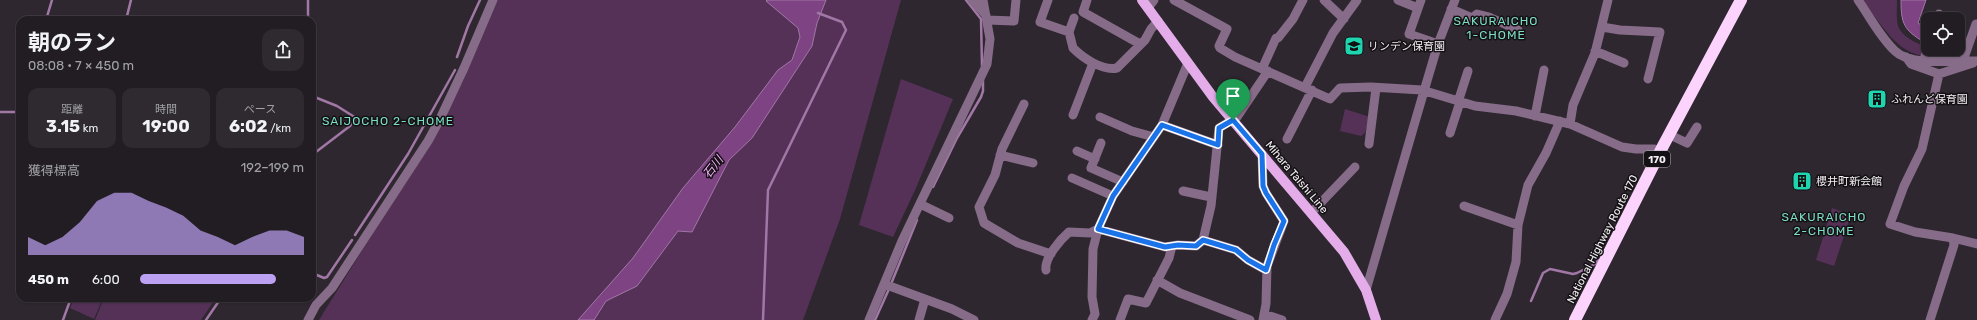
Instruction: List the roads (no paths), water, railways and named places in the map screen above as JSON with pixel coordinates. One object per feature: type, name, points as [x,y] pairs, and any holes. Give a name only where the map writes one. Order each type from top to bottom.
[{"type":"highway","name":"National Highway Route 170","points":[[1575,320],[1741,0]]},
{"type":"main road","name":"Mihara Taishi Line","points":[[1148,3],[1158,21],[1188,63],[1233,120],[1344,252],[1366,290],[1376,320]]},
{"type":"street","points":[[308,320],[316,305],[332,288],[428,141],[464,68],[493,0]]},
{"type":"street","points":[[972,0],[987,18],[1014,21],[1016,0]]},
{"type":"street","points":[[869,320],[902,241],[923,205],[942,155],[967,109],[987,64],[990,39],[983,0]]},
{"type":"street","points":[[1048,0],[1040,22],[1069,32]]},
{"type":"street","points":[[1087,0],[1083,12],[1140,44]]},
{"type":"street","points":[[1174,0],[1227,29],[1220,48],[1235,57],[1330,98],[1340,88],[1376,88],[1424,91],[1459,102],[1560,121],[1622,147],[1636,149],[1654,148],[1661,152]]},
{"type":"street","points":[[1046,270],[1051,254],[1060,240],[1069,232],[1090,233],[1098,229],[1158,245],[1172,246],[1196,246],[1203,240],[1211,206],[1210,198],[1214,183],[1219,128],[1237,117],[1265,70],[1276,38],[1278,38],[1293,19],[1303,0]]},
{"type":"street","points":[[1324,0],[1344,19]]},
{"type":"street","points":[[1287,139],[1333,33],[1357,0]]},
{"type":"street","points":[[1398,0],[1419,4],[1409,34],[1438,44]]},
{"type":"street","points":[[1366,290],[1438,44],[1455,0]]},
{"type":"street","points":[[1570,124],[1573,105],[1595,51],[1608,0]]},
{"type":"street","points":[[1858,0],[1895,51],[1906,56],[1924,60],[1964,58],[1977,61]]},
{"type":"street","points":[[1451,9],[1472,18],[1477,14],[1489,17],[1518,30]]},
{"type":"street","points":[[1074,18],[1069,32],[1073,48],[1094,63],[1110,69],[1117,68],[1140,44],[1158,21]]},
{"type":"street","points":[[1964,58],[1976,24]]},
{"type":"street","points":[[1602,27],[1620,30],[1660,32],[1648,78]]},
{"type":"street","points":[[1595,51],[1624,63]]},
{"type":"street","points":[[1906,56],[1911,64],[1939,74],[1977,61]]},
{"type":"street","points":[[1924,60],[1925,56]]},
{"type":"street","points":[[1073,115],[1094,63]]},
{"type":"street","points":[[1092,320],[1095,314],[1092,297],[1093,248],[1098,229],[1113,196],[1162,125],[1188,63]]},
{"type":"street","points":[[1535,116],[1544,70]]},
{"type":"street","points":[[1450,133],[1468,71]]},
{"type":"street","points":[[1939,74],[1922,149],[1904,186],[1890,224],[1915,232],[1977,244]]},
{"type":"street","points":[[1369,144],[1376,88]]},
{"type":"street","points":[[1024,104],[1000,155],[995,175],[979,207],[984,223],[1018,244],[1051,254]]},
{"type":"street","points":[[1100,117],[1132,131],[1154,137]]},
{"type":"street","points":[[1495,320],[1507,294],[1516,262],[1518,225],[1528,185],[1546,153],[1560,121]]},
{"type":"street","points":[[1162,125],[1218,145]]},
{"type":"street","points":[[1670,135],[1691,145],[1697,127]]},
{"type":"street","points":[[1101,143],[1091,168],[1123,182]]},
{"type":"street","points":[[1077,151],[1095,159]]},
{"type":"street","points":[[1262,154],[1263,186],[1284,221],[1266,270],[1264,317],[1282,320]]},
{"type":"street","points":[[1000,155],[1033,164]]},
{"type":"street","points":[[1311,213],[1356,167]]},
{"type":"street","points":[[1072,178],[1085,179],[1113,196]]},
{"type":"street","points":[[1183,191],[1210,198]]},
{"type":"street","points":[[923,205],[948,218]]},
{"type":"street","points":[[1464,206],[1518,225]]},
{"type":"street","points":[[1930,320],[1954,245],[1952,238]]},
{"type":"street","points":[[1203,240],[1236,250],[1248,260],[1266,270]]},
{"type":"street","points":[[1120,320],[1128,299],[1146,303],[1169,258],[1172,246]]},
{"type":"street","points":[[1157,280],[1180,293],[1250,320]]},
{"type":"street","points":[[884,284],[952,309],[974,320]]},
{"type":"street","points":[[919,320],[925,299]]},
{"type":"water","name":"石川","points":[[826,0],[817,23],[812,46],[752,138],[729,160],[692,232],[678,231],[637,286],[606,301],[594,320],[578,320],[633,258],[683,188],[735,127],[778,70],[792,60],[800,37],[798,28],[766,1]]},
{"type":"water","points":[[1901,0],[1926,0],[1918,23],[1921,25],[1921,40],[1908,30],[1903,21]]},
{"type":"waterway","points":[[47,16],[52,0]]},
{"type":"waterway","points":[[127,16],[131,0]]},
{"type":"waterway","points":[[308,0],[308,16]]},
{"type":"waterway","points":[[457,57],[468,26],[480,0]]},
{"type":"waterway","points":[[966,0],[981,19],[982,66]]},
{"type":"waterway","points":[[763,320],[768,190],[846,30],[842,22],[818,13]]},
{"type":"waterway","points":[[355,235],[408,154],[455,70]]},
{"type":"waterway","points":[[933,187],[957,138],[981,97],[983,91],[983,81]]},
{"type":"waterway","points":[[316,98],[337,106],[356,118],[350,126],[316,152]]},
{"type":"waterway","points":[[0,112],[16,112]]},
{"type":"waterway","points":[[891,284],[917,220]]},
{"type":"waterway","points":[[316,275],[324,278],[327,277],[352,240]]},
{"type":"waterway","points":[[1531,301],[1543,273],[1550,269],[1573,274],[1595,264],[1598,260]]},
{"type":"waterway","points":[[875,320],[889,289]]},
{"type":"waterway","points":[[63,320],[70,302]]},
{"type":"waterway","points":[[206,320],[218,302]]},
{"type":"place","name":"リンデン保育園","points":[[1354,46]]},
{"type":"place","name":"ふれんど保育園","points":[[1877,99]]},
{"type":"place","name":"櫻井町新会館","points":[[1802,181]]},
{"type":"district","name":"SAKURAICHO 1-CHOME","points":[[1496,28]]},
{"type":"district","name":"SAIJOCHO 2-CHOME","points":[[388,121]]},
{"type":"district","name":"SAKURAICHO 2-CHOME","points":[[1824,224]]}]
